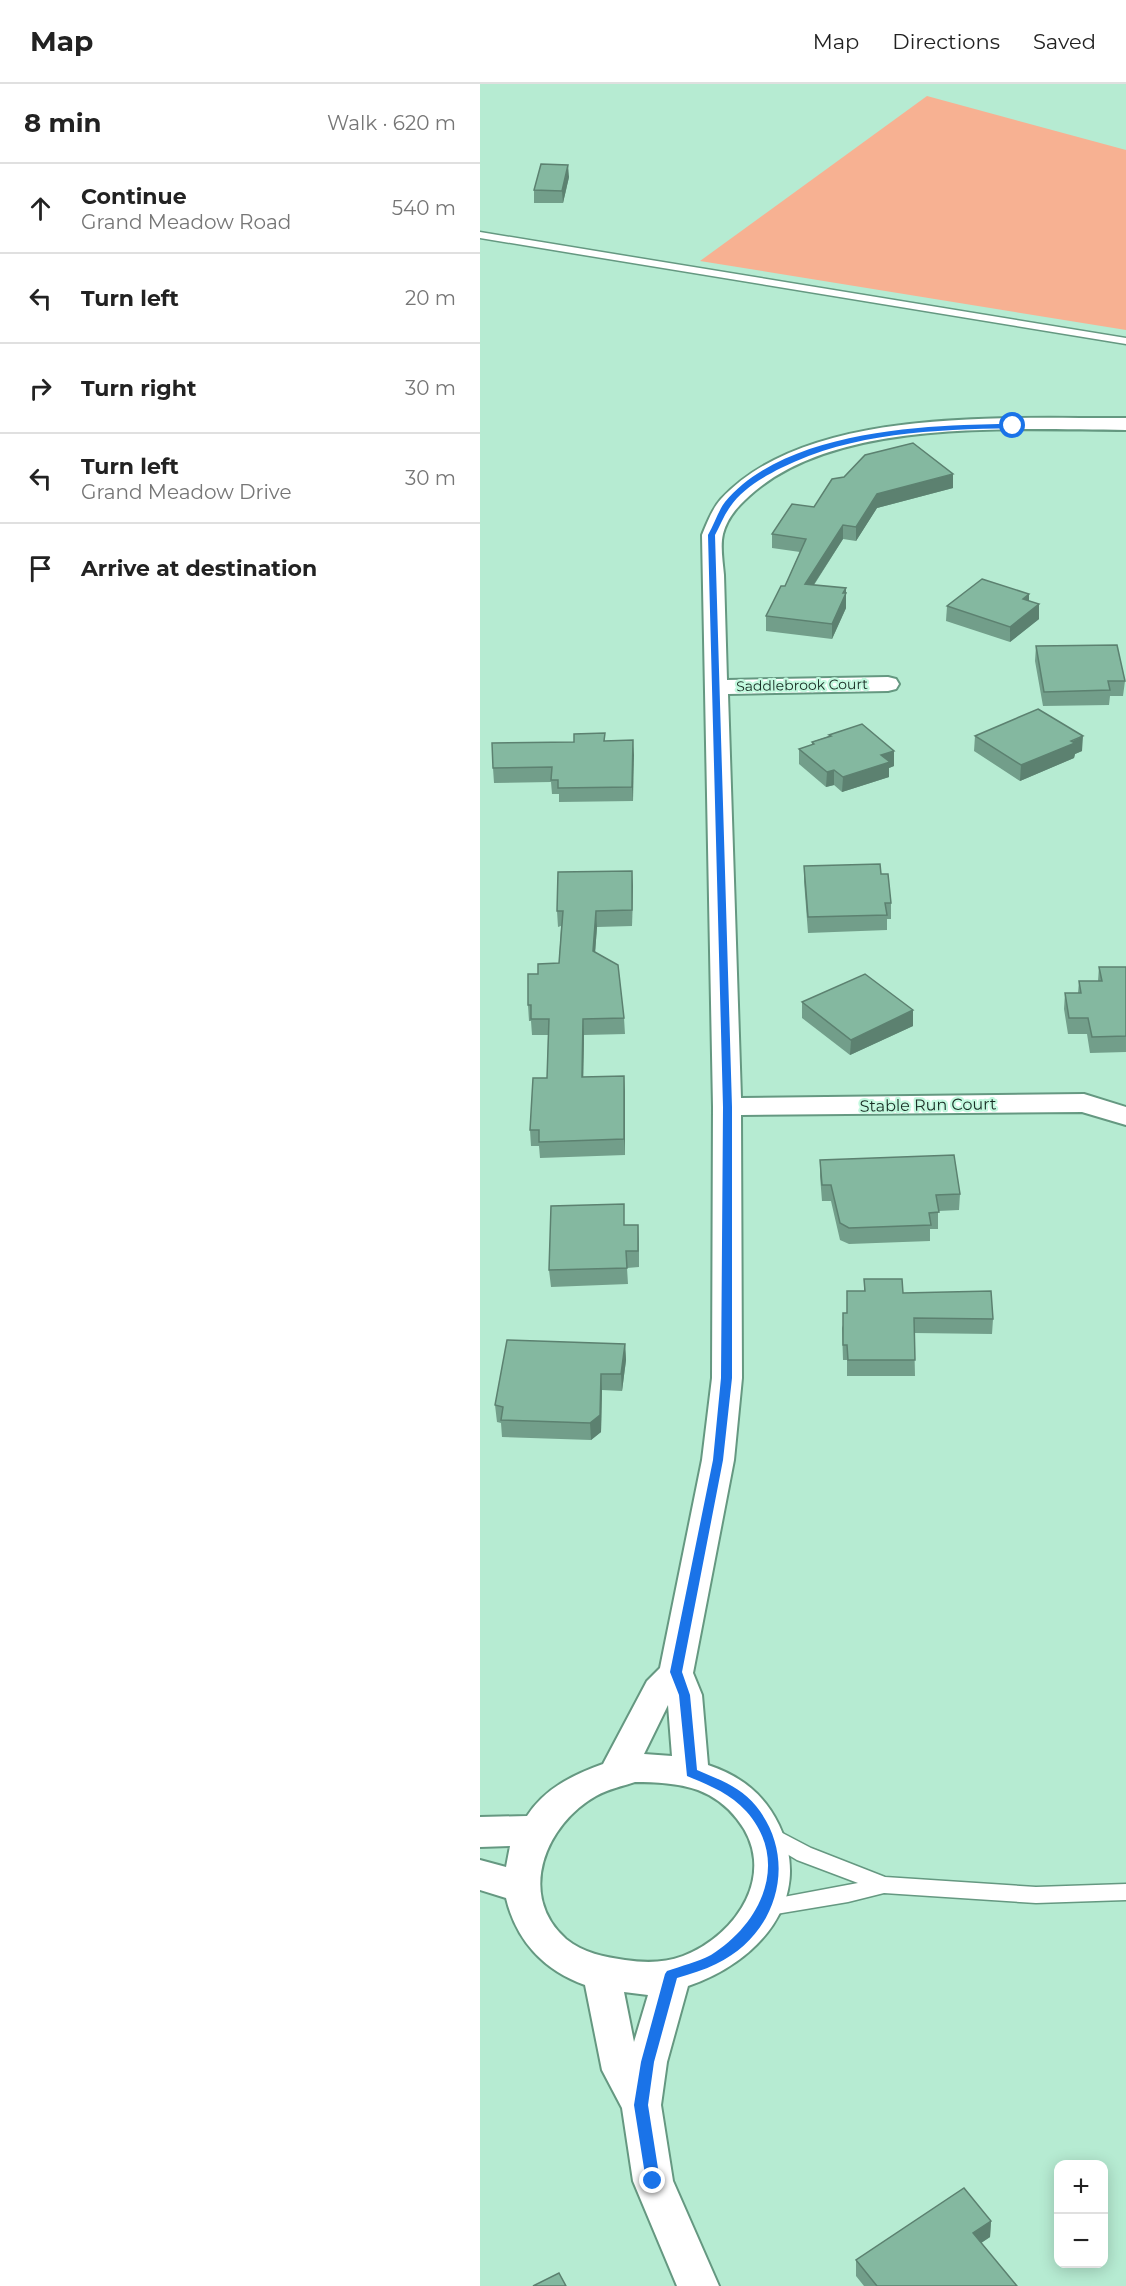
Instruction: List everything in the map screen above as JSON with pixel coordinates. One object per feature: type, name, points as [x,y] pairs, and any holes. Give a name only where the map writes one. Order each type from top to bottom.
[{"type":"street","points":[[618,1770],[659,1690],[676,1672],[718,1460],[727,1378],[727,1107],[712,535],[728,504],[759,476],[806,453],[844,441],[917,429],[1126,424]]},
{"type":"street","name":"Saddlebrook Court","points":[[716,687],[888,684]]},
{"type":"street","name":"Stable Run Court","points":[[727,1107],[1084,1103],[1126,1116]]},
{"type":"street","points":[[676,1672],[685,1695],[691,1773]]},
{"type":"street","points":[[667,1768],[691,1773],[727,1788],[751,1808],[766,1833],[774,1860],[772,1888],[761,1916],[740,1941],[713,1960],[672,1974],[645,1979],[582,1968],[556,1953],[536,1934],[522,1911],[515,1885],[517,1857],[528,1831],[546,1807],[572,1788],[601,1774],[618,1770],[667,1768]]},
{"type":"street","points":[[480,1832],[528,1831]]},
{"type":"street","points":[[480,1875],[515,1885]]},
{"type":"street","points":[[602,1973],[621,2070],[641,2105]]},
{"type":"street","points":[[672,1974],[648,2062],[641,2105],[653,2181],[684,2258],[698,2286]]},
{"type":"lane","points":[[480,234],[1126,341]]},
{"type":"lane","points":[[766,1833],[804,1854],[884,1885],[1036,1895],[1126,1892]]},
{"type":"lane","points":[[764,1908],[848,1894],[884,1885]]},
{"type":"shaded area","points":[[927,96],[1126,150],[1126,330],[700,261]]},
{"type":"building","points":[[541,164],[568,165],[562,191],[534,190]]},
{"type":"building","points":[[913,443],[953,474],[877,494],[856,527],[843,525],[805,584],[846,588],[843,593],[846,593],[832,624],[766,616],[781,586],[785,586],[806,539],[772,534],[792,504],[814,507],[832,479],[844,477],[865,455]]},
{"type":"building","points":[[982,579],[1029,594],[1023,599],[1039,604],[1010,627],[947,606]]},
{"type":"building","points":[[1117,645],[1125,681],[1108,681],[1110,690],[1044,692],[1036,646]]},
{"type":"building","points":[[1038,709],[1083,736],[1071,741],[1075,743],[1021,765],[975,736]]},
{"type":"building","points":[[862,724],[894,751],[881,755],[890,762],[843,777],[834,770],[827,772],[799,749],[831,736],[829,735]]},
{"type":"building","points":[[605,733],[604,741],[633,740],[632,787],[558,788],[558,780],[551,780],[552,767],[493,768],[492,743],[574,742],[574,734]]},
{"type":"building","points":[[880,864],[881,874],[888,874],[891,903],[885,903],[887,915],[808,917],[804,866]]},
{"type":"building","points":[[632,871],[632,910],[596,911],[593,951],[618,965],[624,1018],[583,1019],[582,1077],[624,1076],[624,1139],[539,1142],[539,1130],[530,1130],[533,1078],[547,1078],[549,1019],[531,1019],[531,1005],[528,1005],[528,974],[538,974],[538,964],[559,963],[563,911],[557,911],[558,872]]},
{"type":"building","points":[[1099,967],[1126,967],[1126,1036],[1092,1037],[1088,1018],[1069,1018],[1065,993],[1081,993],[1079,981],[1102,981]]},
{"type":"building","points":[[865,974],[913,1010],[851,1040],[802,1002]]},
{"type":"building","points":[[954,1155],[960,1194],[936,1195],[939,1212],[929,1213],[931,1225],[849,1228],[840,1223],[831,1185],[822,1185],[820,1160]]},
{"type":"building","points":[[624,1204],[624,1225],[638,1225],[638,1251],[626,1251],[627,1268],[549,1270],[551,1206]]},
{"type":"building","points":[[864,1279],[902,1279],[903,1293],[991,1291],[993,1319],[914,1318],[915,1360],[848,1360],[847,1345],[843,1345],[843,1313],[847,1313],[847,1291],[865,1291]]},
{"type":"building","points":[[507,1340],[625,1344],[621,1374],[601,1374],[600,1415],[590,1423],[501,1420],[503,1407],[495,1405]]},
{"type":"building","points":[[964,2188],[991,2221],[973,2233],[1017,2286],[877,2286],[856,2260]]},
{"type":"building","points":[[559,2273],[566,2286],[533,2286]]},
{"type":"route","points":[[653,2181],[641,2105],[648,2062],[672,1974],[713,1960],[740,1941],[761,1916],[772,1888],[774,1860],[766,1833],[751,1808],[727,1788],[691,1773],[685,1695],[676,1672],[718,1460],[727,1378],[727,1107],[712,535],[728,504],[759,476],[806,453],[854,438],[917,429],[1013,426]]}]
